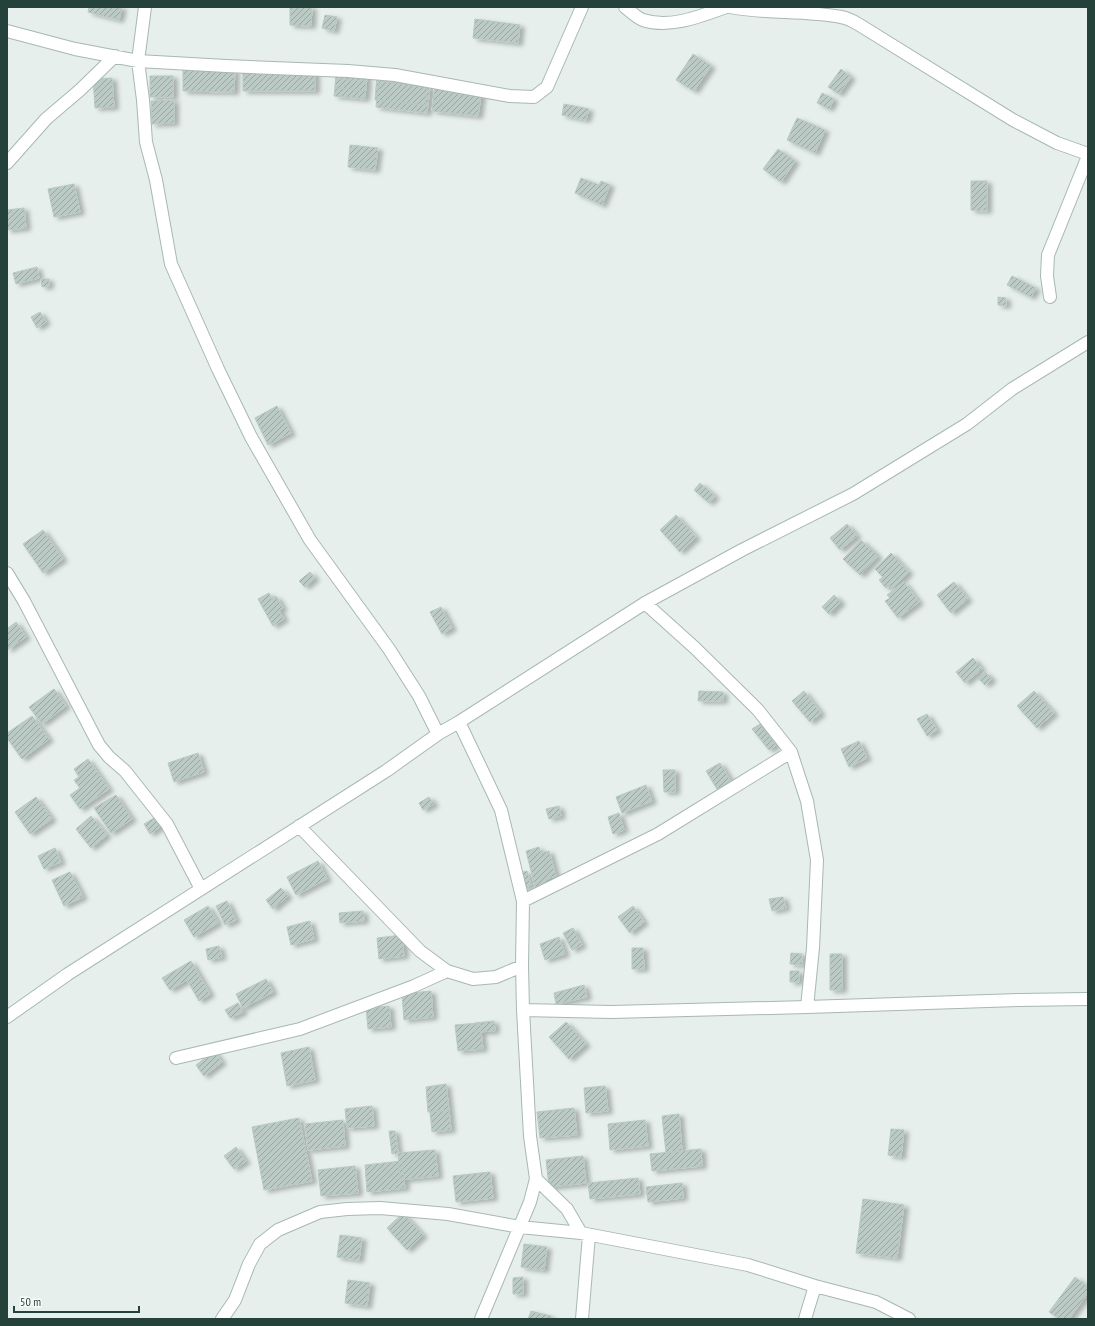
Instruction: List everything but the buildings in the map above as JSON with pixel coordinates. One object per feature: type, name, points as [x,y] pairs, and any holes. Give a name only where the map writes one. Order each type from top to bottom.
[{"type":"street","points":[[145,7],[138,61],[146,142],[156,180],[171,264],[211,355],[251,437],[310,540],[389,649],[419,696],[438,734]]},
{"type":"street","points":[[7,31],[75,49],[138,61],[348,71],[395,75],[510,96],[534,97],[547,87],[582,7]]},
{"type":"street","points":[[625,7],[642,20],[658,23],[671,23],[700,16],[726,7]]},
{"type":"street","points":[[730,7],[752,11],[817,14],[842,17],[858,24],[1013,120],[1057,143],[1088,155],[1048,255],[1047,276],[1050,297]]},
{"type":"street","points":[[7,163],[46,119],[80,90],[115,56]]},
{"type":"street","points":[[7,1017],[68,974],[386,771],[438,734],[645,603],[742,550],[853,494],[967,424],[1012,389],[1088,342]]},
{"type":"street","points":[[7,573],[24,601],[99,745],[109,757],[125,771],[167,824],[200,889]]},
{"type":"street","points":[[645,603],[695,648],[758,710],[791,752],[807,802],[817,860],[813,948],[807,1007]]},
{"type":"street","points":[[459,722],[501,810],[523,901],[522,1010],[530,1136],[536,1179],[530,1202],[481,1319]]},
{"type":"street","points":[[523,901],[658,834],[791,752]]},
{"type":"street","points":[[299,826],[420,951],[447,971],[473,979],[496,977],[522,966]]},
{"type":"street","points":[[176,1058],[300,1029],[414,986],[447,971]]},
{"type":"street","points":[[522,1010],[611,1012],[1088,999]]},
{"type":"street","points":[[536,1179],[567,1208],[585,1234],[582,1319]]},
{"type":"street","points":[[222,1319],[235,1300],[249,1264],[260,1244],[278,1230],[320,1212],[380,1208],[448,1214],[520,1226],[585,1234],[748,1265],[815,1286],[876,1302],[909,1319]]},
{"type":"street","points":[[805,1319],[815,1286]]}]
